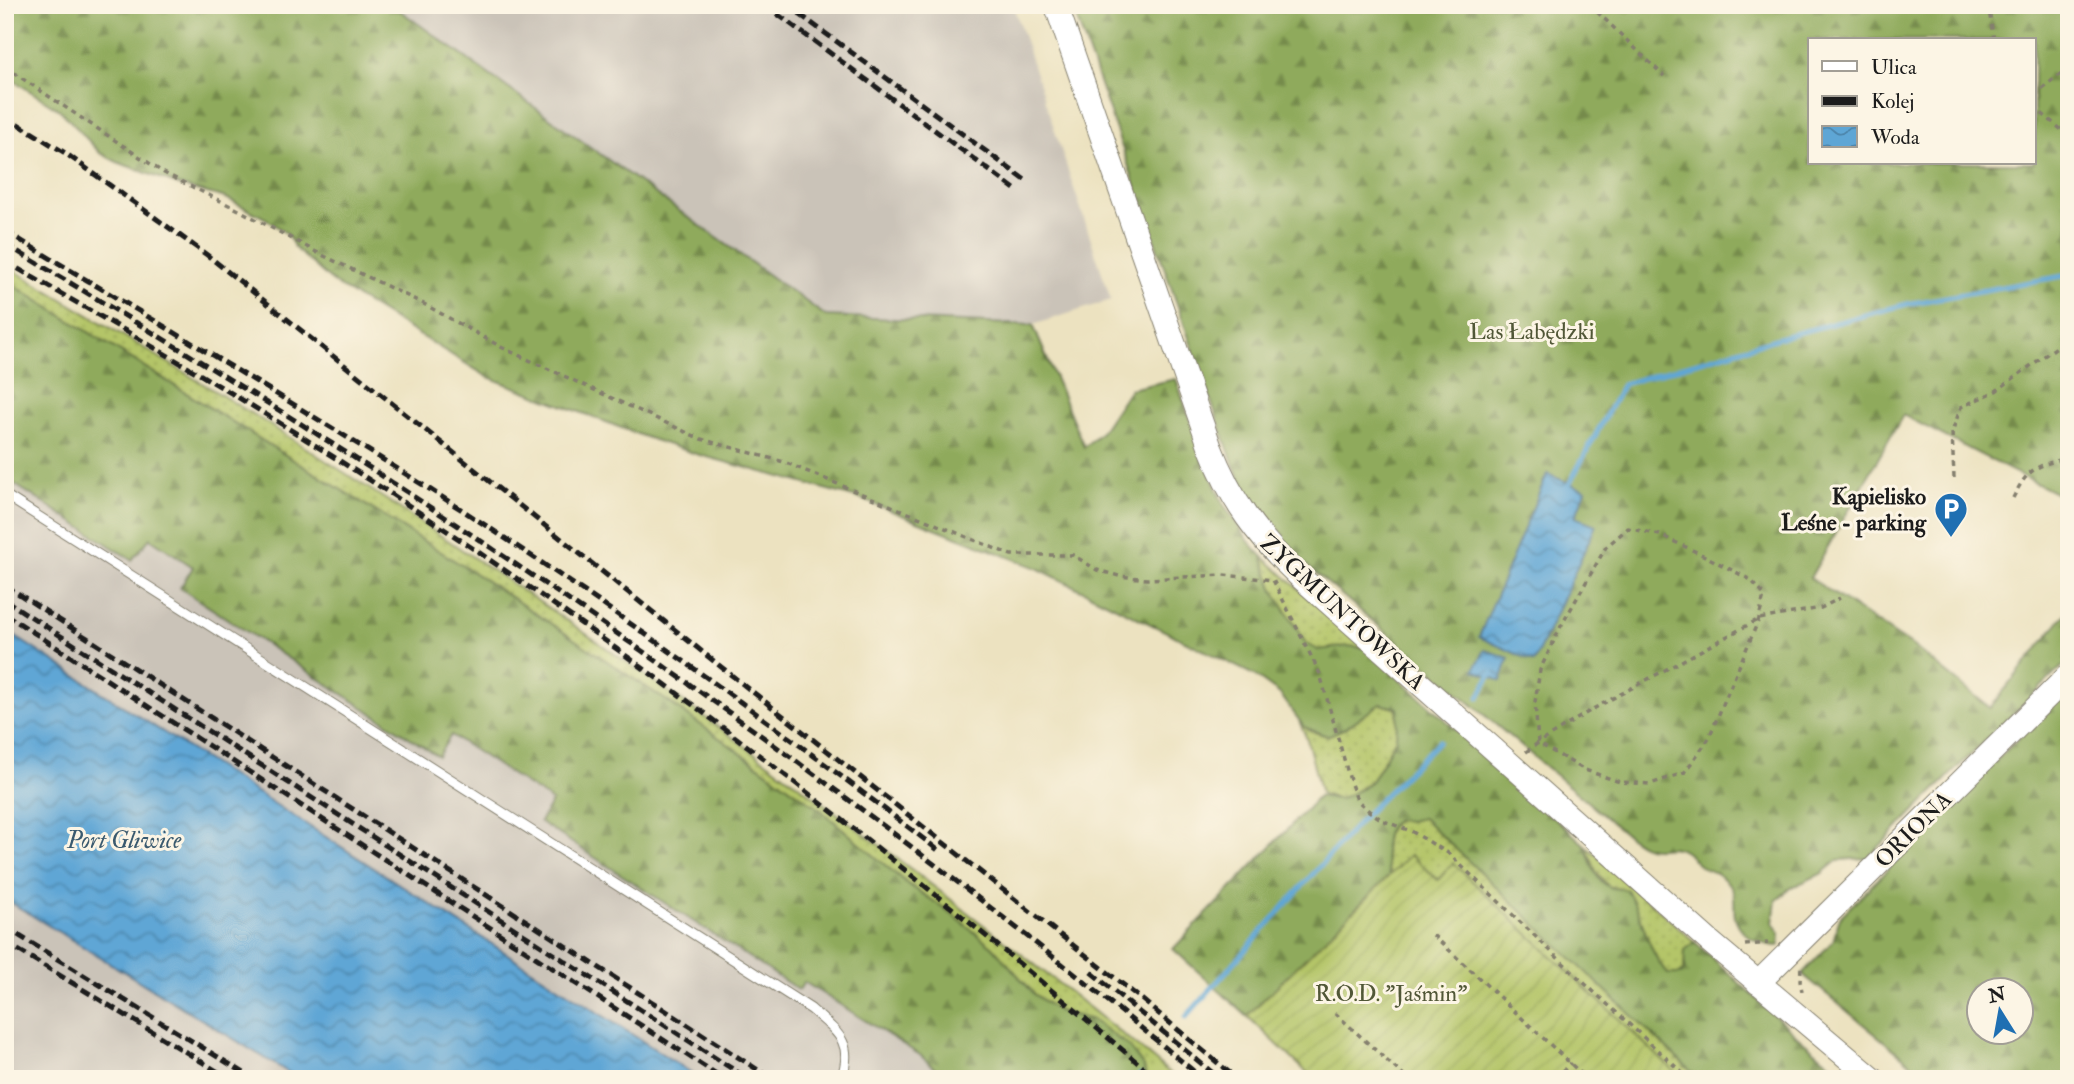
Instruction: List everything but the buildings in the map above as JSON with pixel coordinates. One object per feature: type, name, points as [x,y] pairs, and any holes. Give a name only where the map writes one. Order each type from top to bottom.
[{"type":"street","name":"ZYGMUNTOWSKA","points":[[1055,5],[1210,447],[1231,496],[1246,519],[1270,549],[1299,576],[1758,983],[1873,1079]]},
{"type":"street","name":"ORIONA","points":[[1758,983],[2069,675]]},
{"type":"lane","points":[[5,495],[811,1009],[834,1029],[845,1046],[847,1062],[841,1079]]},
{"type":"path","points":[[1590,5],[1664,76]]},
{"type":"path","points":[[1988,5],[1994,38]]},
{"type":"path","points":[[5,67],[164,173],[320,254],[422,303],[503,348],[701,439],[784,462],[1011,555],[1073,555],[1097,570],[1147,579],[1223,575],[1273,580],[1320,674],[1357,800],[1384,821],[1410,831],[1448,853],[1689,1079]]},
{"type":"path","points":[[2036,93],[2069,67]]},
{"type":"path","points":[[2036,109],[2069,136]]},
{"type":"path","points":[[1954,478],[1952,432],[1961,407],[1996,391],[2069,338]]},
{"type":"path","points":[[2013,498],[2023,478],[2035,467],[2069,457]]},
{"type":"path","points":[[1628,528],[1660,535],[1751,580],[1763,594],[1759,619],[1708,740],[1684,774],[1650,784],[1620,782],[1585,769],[1538,743],[1535,702],[1540,670],[1560,628],[1606,547],[1628,528]]},
{"type":"path","points":[[1522,755],[1593,709],[1759,619],[1821,608],[1840,598]]},
{"type":"path","points":[[1433,935],[1587,1079]]},
{"type":"path","points":[[1335,1013],[1407,1079]]},
{"type":"path","points":[[1555,1079],[1571,1063]]},
{"type":"shaded area","points":[[392,5],[1013,5],[1111,300],[1033,325],[826,316]]},
{"type":"shaded area","points":[[5,478],[132,560],[150,538],[193,567],[181,588],[438,755],[450,734],[552,802],[540,822],[798,989],[804,982],[920,1055],[947,1079],[5,1079]]},
{"type":"green space","points":[[5,5],[392,5],[826,316],[1033,325],[1084,447],[1101,432],[1130,389],[1176,379],[1222,502],[1262,556],[1274,591],[1306,643],[1318,650],[1348,646],[1365,648],[1586,846],[1594,869],[1605,884],[1627,890],[1650,944],[1668,974],[1680,974],[1684,970],[1685,950],[1695,942],[1797,1036],[1849,1079],[1699,1079],[1423,818],[1396,820],[1390,826],[1385,839],[1389,876],[1247,1016],[1173,949],[1319,796],[1340,799],[1363,788],[1372,780],[1396,739],[1398,708],[1380,704],[1345,728],[1327,736],[1304,727],[1280,694],[1254,675],[1037,568],[861,499],[696,454],[488,377],[334,283],[295,248],[287,234],[265,218],[226,198],[181,186],[100,153],[61,111],[5,75]]},
{"type":"green space","name":"Las Łabędzki","points":[[1072,5],[2069,5],[2069,500],[1903,415],[1810,578],[1913,646],[1990,708],[2069,609],[2069,660],[1868,858],[1838,860],[1821,874],[1790,888],[1776,901],[1773,923],[1780,933],[1779,946],[1760,942],[1743,931],[1736,920],[1734,895],[1730,885],[1722,877],[1702,867],[1680,849],[1649,847],[1631,838],[1299,559],[1255,503],[1240,479]]},
{"type":"green space","points":[[5,265],[300,444],[625,661],[941,892],[1177,1079],[1146,1079],[1144,1067],[1128,1046],[1092,1020],[1058,1011],[1034,994],[993,947],[944,908],[906,883],[818,808],[670,703],[476,574],[5,280]]},
{"type":"green space","points":[[5,280],[476,574],[670,703],[818,808],[906,883],[944,908],[993,947],[1034,994],[1058,1011],[1092,1020],[1128,1046],[1144,1067],[1146,1079],[947,1079],[920,1055],[804,982],[799,990],[540,822],[552,801],[451,735],[438,756],[180,588],[193,567],[150,538],[132,560],[5,478]]},
{"type":"green space","points":[[1262,556],[1364,647],[1319,651],[1308,646],[1274,591]]},
{"type":"green space","points":[[2069,688],[2069,1079],[1930,1079],[1802,974],[1833,941],[1840,917]]},
{"type":"green space","points":[[1380,704],[1398,709],[1396,739],[1372,780],[1340,799],[1321,794],[1307,739],[1299,721],[1311,731],[1327,736],[1345,728]]},
{"type":"green space","points":[[1423,818],[1703,1079],[1682,1079],[1453,864],[1438,880],[1410,855],[1389,876],[1385,839],[1390,826],[1396,820],[1409,821]]},
{"type":"green space","points":[[1586,846],[1695,942],[1684,971],[1679,976],[1667,975],[1660,967],[1624,891],[1608,886],[1596,871]]},
{"type":"green space","name":"R.O.D. \"Jaśmin\"","points":[[1410,855],[1438,880],[1453,863],[1682,1079],[1314,1079],[1247,1016]]},
{"type":"water","points":[[1547,474],[1586,490],[1575,517],[1596,525],[1534,662],[1479,637]]},
{"type":"water","name":"Port Gliwice","points":[[5,630],[701,1079],[299,1079],[5,899]]},
{"type":"water","points":[[1485,650],[1509,658],[1501,681],[1474,670]]},
{"type":"waterway","points":[[1567,488],[1623,384],[1782,337],[1907,304],[2069,275]]},
{"type":"waterway","points":[[1479,697],[1492,672]]},
{"type":"waterway","points":[[1186,1017],[1369,811],[1439,741]]},
{"type":"waterway","points":[[1137,1079],[1140,1075]]},
{"type":"railway","points":[[765,5],[1016,190]]},
{"type":"railway","points":[[787,5],[1025,180]]},
{"type":"railway","points":[[5,116],[65,153],[207,255],[1140,998],[1237,1079]]},
{"type":"railway","points":[[5,231],[301,409],[476,519],[710,680],[938,850]]},
{"type":"railway","points":[[5,244],[345,452],[602,623],[908,844],[1106,999],[1203,1079]]},
{"type":"railway","points":[[5,261],[199,374],[344,463],[460,539],[617,649],[852,828],[1006,952],[1157,1079]]},
{"type":"railway","points":[[5,585],[772,1079]]},
{"type":"railway","points":[[5,600],[748,1079]]},
{"type":"railway","points":[[5,614],[724,1079]]},
{"type":"railway","points":[[5,927],[254,1079]]},
{"type":"railway","points":[[5,942],[230,1079]]},
{"type":"railway","points":[[1091,972],[1220,1079]]},
{"type":"place","name":"Kąpielisko Leśne - parking","points":[[1951,539]]}]
